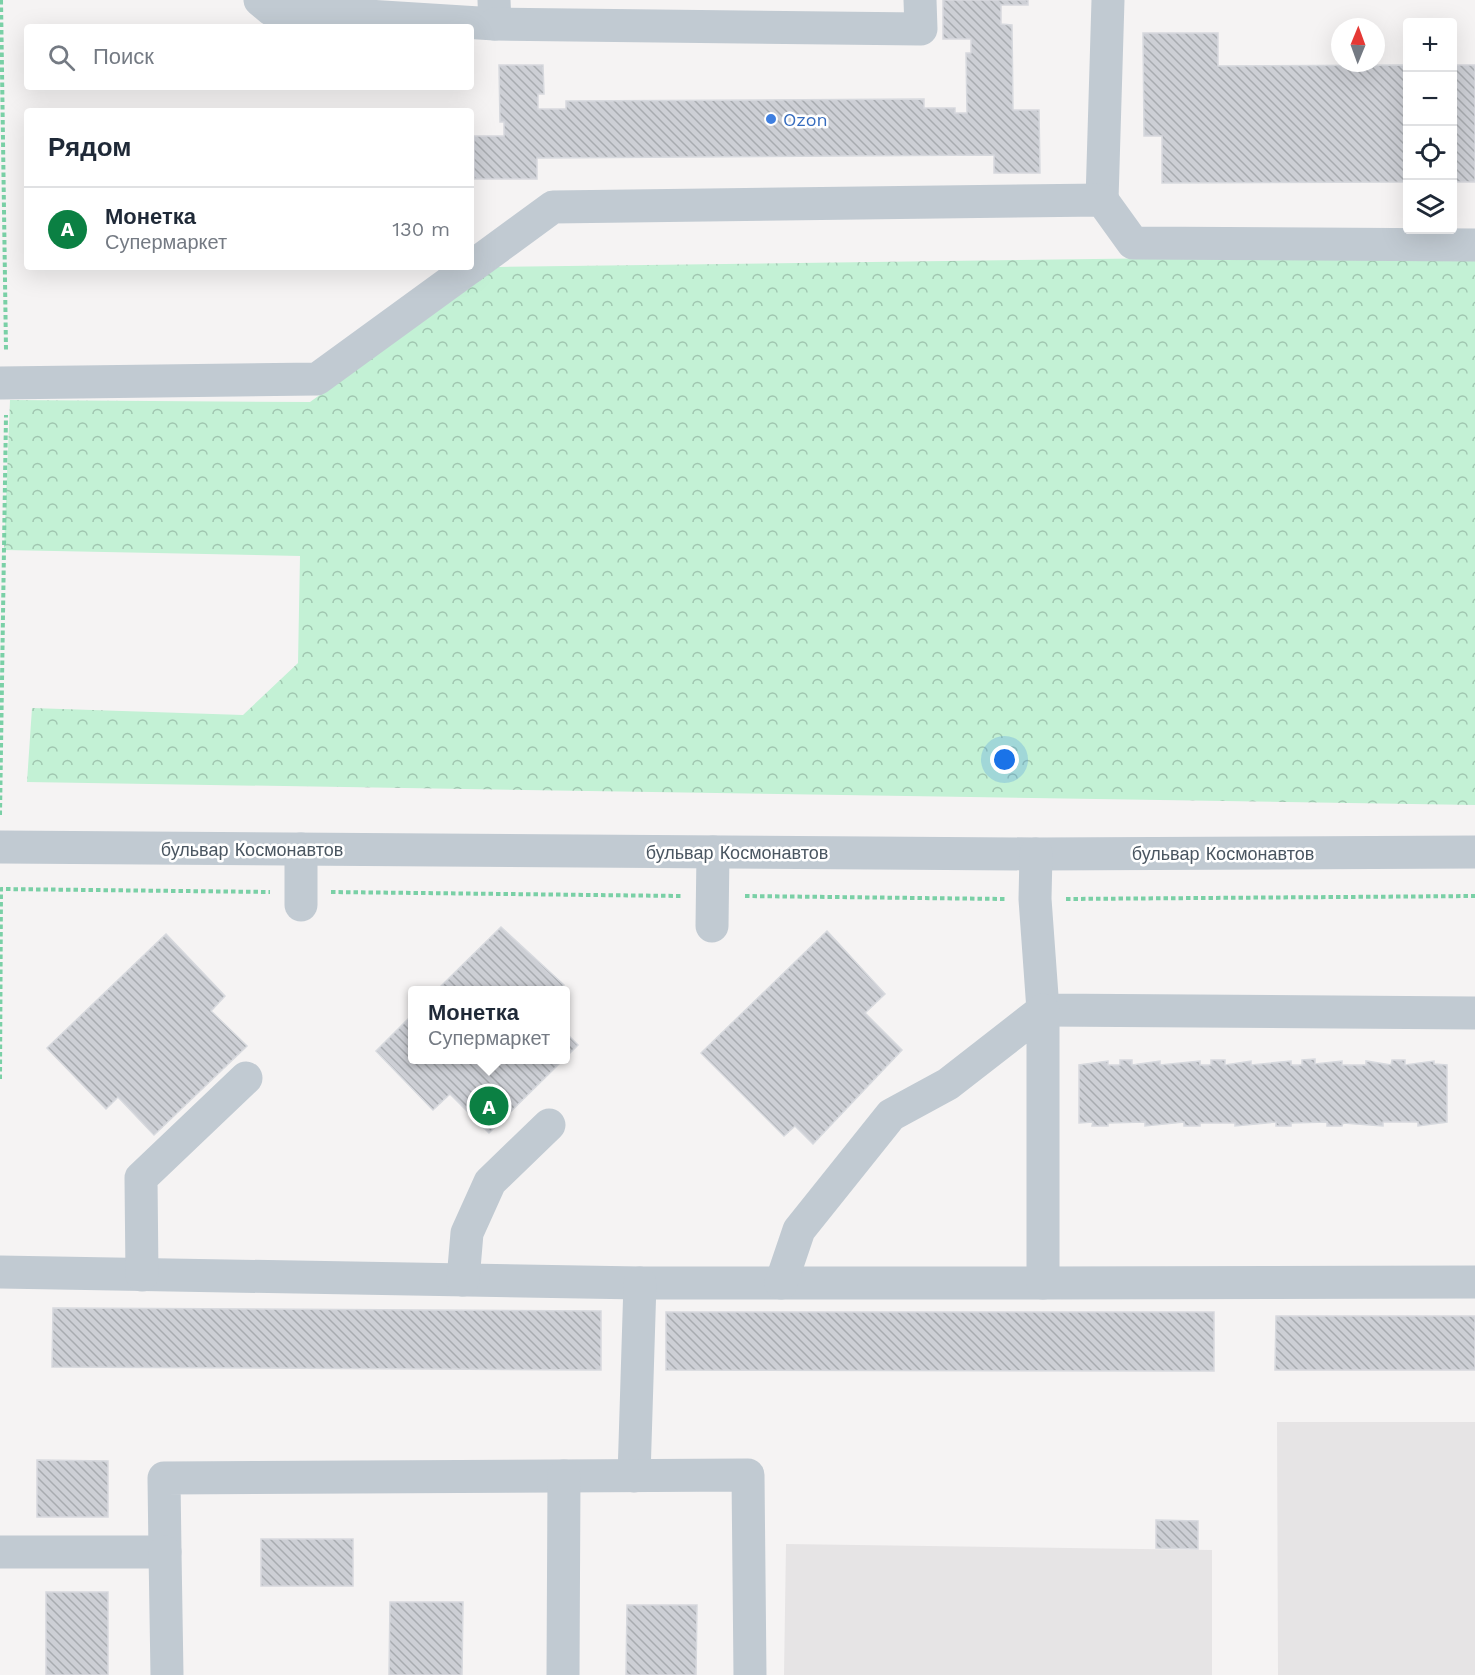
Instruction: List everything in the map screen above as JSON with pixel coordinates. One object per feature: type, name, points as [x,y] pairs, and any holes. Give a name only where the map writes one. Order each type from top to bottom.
[{"type":"street","points":[[260,0],[272,10],[494,12],[921,29],[920,0]]},
{"type":"street","points":[[1108,0],[1102,200],[1133,243],[1475,245]]},
{"type":"street","points":[[474,265],[553,207],[1102,200]]},
{"type":"street","points":[[0,382],[317,379],[467,270]]},
{"type":"street","name":"бульвар Космонавтов","points":[[0,847],[1036,854],[1475,852]]},
{"type":"street","points":[[301,849],[301,898]]},
{"type":"street","points":[[712,911],[713,852]]},
{"type":"street","points":[[1036,854],[1035,899],[1043,1010],[1043,1282]]},
{"type":"street","points":[[781,1283],[799,1230],[891,1115],[948,1084],[1043,1010],[1475,1013]]},
{"type":"street","points":[[142,1275],[141,1178],[246,1078]]},
{"type":"street","points":[[463,1280],[467,1233],[490,1182],[549,1125]]},
{"type":"street","points":[[0,1272],[640,1283],[1475,1282]]},
{"type":"street","points":[[634,1476],[640,1283]]},
{"type":"street","points":[[167,1675],[164,1478],[748,1475],[750,1675]]},
{"type":"street","points":[[563,1675],[564,1476]]},
{"type":"street","points":[[0,1552],[165,1552]]},
{"type":"path","points":[[0,815],[3,784]]},
{"type":"path","points":[[0,1079],[1,882]]},
{"type":"path","points":[[1,889],[712,911],[1035,899],[1475,896]]},
{"type":"shaded area","points":[[1277,1422],[1475,1422],[1475,1675],[1278,1675]]},
{"type":"shaded area","points":[[786,1544],[1212,1550],[1212,1675],[784,1675]]},
{"type":"green space","points":[[1475,254],[1475,805],[27,782],[32,708],[243,715],[298,663],[300,556],[4,550],[10,400],[310,402],[498,267]]},
{"type":"building","points":[[943,0],[1028,0],[1028,5],[1001,5],[1001,24],[1012,25],[1013,110],[1039,110],[1040,173],[994,173],[994,155],[537,158],[537,179],[474,179],[474,136],[504,136],[504,122],[500,122],[499,65],[543,65],[544,94],[538,94],[538,109],[566,109],[566,101],[924,99],[924,108],[955,108],[955,113],[967,113],[966,53],[971,53],[971,39],[943,39]]},
{"type":"building","points":[[1143,33],[1218,33],[1218,66],[1331,65],[1331,72],[1385,72],[1385,65],[1403,65],[1403,182],[1162,183],[1162,136],[1144,136]]},
{"type":"building","points":[[1457,65],[1475,65],[1475,182],[1457,182]]},
{"type":"building","points":[[501,927],[564,985],[563,986],[441,986]]},
{"type":"building","points":[[827,931],[885,994],[865,1013],[902,1050],[813,1144],[795,1126],[784,1136],[701,1053]]},
{"type":"building","points":[[166,934],[225,996],[211,1011],[247,1046],[154,1135],[118,1097],[106,1109],[47,1048]]},
{"type":"building","points":[[408,1019],[408,1064],[559,1064],[489,1133],[450,1094],[433,1110],[376,1051]]},
{"type":"building","points":[[570,1037],[578,1045],[570,1053]]},
{"type":"building","points":[[1315,1059],[1315,1064],[1342,1061],[1342,1065],[1366,1065],[1366,1061],[1391,1065],[1392,1060],[1405,1060],[1405,1065],[1434,1061],[1434,1064],[1447,1065],[1447,1122],[1418,1126],[1418,1122],[1383,1122],[1383,1126],[1343,1123],[1342,1126],[1327,1126],[1327,1122],[1291,1123],[1291,1126],[1276,1126],[1276,1122],[1235,1126],[1235,1123],[1200,1123],[1200,1126],[1184,1126],[1184,1122],[1145,1126],[1145,1122],[1108,1123],[1108,1126],[1092,1126],[1093,1122],[1079,1123],[1079,1065],[1108,1061],[1108,1065],[1120,1065],[1120,1060],[1132,1060],[1132,1065],[1160,1061],[1160,1065],[1200,1061],[1200,1065],[1211,1065],[1211,1060],[1225,1060],[1225,1065],[1251,1061],[1251,1065],[1291,1061],[1291,1065],[1302,1065],[1302,1060]]},
{"type":"building","points":[[53,1308],[601,1311],[601,1370],[52,1367]]},
{"type":"building","points":[[666,1312],[1214,1312],[1214,1371],[666,1370]]},
{"type":"building","points":[[1276,1316],[1475,1316],[1475,1370],[1275,1370]]},
{"type":"building","points":[[37,1460],[108,1461],[108,1517],[37,1517]]},
{"type":"building","points":[[1156,1520],[1198,1521],[1198,1549],[1156,1548]]},
{"type":"building","points":[[261,1539],[353,1539],[353,1586],[261,1586]]},
{"type":"building","points":[[46,1592],[108,1592],[108,1675],[46,1675]]},
{"type":"building","points":[[390,1602],[463,1602],[462,1675],[389,1675]]},
{"type":"building","points":[[627,1605],[697,1605],[696,1675],[626,1675]]},
{"type":"place","name":"Ozon","points":[[771,119]]},
{"type":"place","name":"Монетка","points":[[489,1106]]}]
